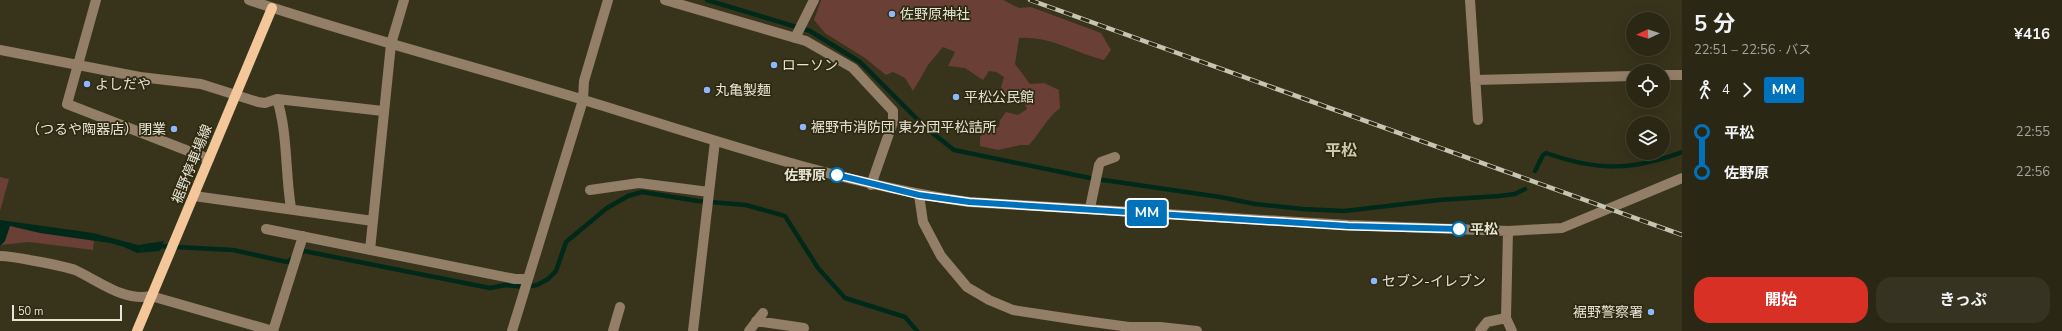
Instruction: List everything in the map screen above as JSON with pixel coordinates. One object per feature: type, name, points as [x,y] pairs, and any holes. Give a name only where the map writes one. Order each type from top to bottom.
[{"type":"main road","name":"裾野停車場線","points":[[137,331],[194,196],[234,94],[273,4]]},
{"type":"street","points":[[96,0],[67,104],[209,159]]},
{"type":"street","points":[[249,0],[273,4],[391,44],[583,100],[715,141],[871,185],[919,195],[969,202],[1090,208],[1348,226],[1508,231],[1562,228],[1682,178]]},
{"type":"street","points":[[370,250],[391,44],[404,0]]},
{"type":"street","points":[[515,330],[528,279],[583,100],[584,81],[608,0]]},
{"type":"street","points":[[665,0],[796,35],[853,68],[894,111],[893,122],[871,185]]},
{"type":"street","points":[[796,35],[814,0]]},
{"type":"street","points":[[1470,0],[1478,120]]},
{"type":"street","points":[[0,50],[79,64],[140,77],[201,84],[258,102],[265,103],[277,99],[383,112]]},
{"type":"street","points":[[1670,75],[1682,74]]},
{"type":"street","points":[[1475,80],[1626,76]]},
{"type":"street","points":[[277,99],[283,118],[286,180],[291,208]]},
{"type":"street","points":[[693,331],[715,141]]},
{"type":"street","points":[[1090,208],[1101,162],[1115,157]]},
{"type":"street","points":[[590,190],[639,182],[709,192]]},
{"type":"street","points":[[919,195],[923,222],[941,256],[967,287],[989,300],[1013,310],[1078,320],[1129,327],[1160,327],[1196,331]]},
{"type":"street","points":[[194,196],[291,208],[318,214],[373,221]]},
{"type":"street","points":[[266,229],[515,279],[528,279]]},
{"type":"street","points":[[1508,231],[1506,318],[1512,331]]},
{"type":"street","points":[[0,256],[74,270],[109,289],[140,299],[151,296],[273,331],[303,236]]},
{"type":"street","points":[[613,331],[620,306]]},
{"type":"street","points":[[749,331],[763,313]]},
{"type":"street","points":[[1480,331],[1487,322],[1506,318]]},
{"type":"street","points":[[756,322],[804,328]]},
{"type":"shaded area","points":[[821,0],[1003,0],[1019,8],[1031,7],[1101,33],[1111,50],[1104,60],[1052,42],[1031,38],[1019,38],[1015,64],[1030,84],[1044,83],[1059,90],[1060,108],[1029,145],[1020,145],[998,150],[980,146],[980,137],[987,130],[999,127],[1000,120],[1006,112],[1018,115],[1027,109],[1025,104],[1007,95],[1001,87],[1004,77],[996,72],[989,71],[983,80],[965,68],[948,66],[955,52],[943,47],[928,65],[913,91],[905,78],[893,72],[886,75],[865,58],[825,33],[814,20]]},
{"type":"shaded area","points":[[0,177],[9,179],[0,211]]},
{"type":"shaded area","points":[[0,220],[93,233],[138,245],[164,241],[160,251],[137,253],[110,243],[40,233],[10,226],[5,241],[0,246]]},
{"type":"shaded area","points":[[0,221],[54,230],[94,241],[93,250],[29,242],[0,245]]},
{"type":"waterway","points":[[707,0],[810,31],[860,62],[926,128],[954,150],[1090,178],[1220,197],[1255,204],[1303,209],[1344,211],[1439,200],[1499,196],[1515,194],[1525,189]]},
{"type":"waterway","points":[[1535,171],[1543,155],[1546,153],[1582,163],[1598,166],[1614,166],[1646,163],[1682,152]]},
{"type":"waterway","points":[[157,246],[233,250],[287,262],[304,251],[490,288],[506,285],[525,287],[537,285],[548,279],[556,271],[566,242],[607,208],[628,196],[642,192],[698,201],[746,205],[785,216],[818,268],[845,298],[905,317],[917,331]]},
{"type":"railway","points":[[1030,0],[1682,235]]},
{"type":"bus line","name":"MM","points":[[837,175],[871,185],[919,195],[969,202],[1090,208],[1348,226],[1459,229]]},
{"type":"place","name":"佐野原神社","points":[[892,14]]},
{"type":"place","name":"ローソン","points":[[774,65]]},
{"type":"place","name":"よしだや","points":[[87,84]]},
{"type":"place","name":"丸亀製麺","points":[[707,90]]},
{"type":"place","name":"平松公民館","points":[[956,97]]},
{"type":"place","name":"裾野市消防団 東分団平松詰所","points":[[803,127]]},
{"type":"place","name":"（つるや陶器店）閉業","points":[[174,129]]},
{"type":"place","name":"佐野原","points":[[837,175]]},
{"type":"place","name":"平松","points":[[1459,229]]},
{"type":"place","name":"セブン-イレブン","points":[[1374,281]]},
{"type":"place","name":"裾野警察署","points":[[1651,312]]},
{"type":"district","name":"平松","points":[[1341,151]]}]
